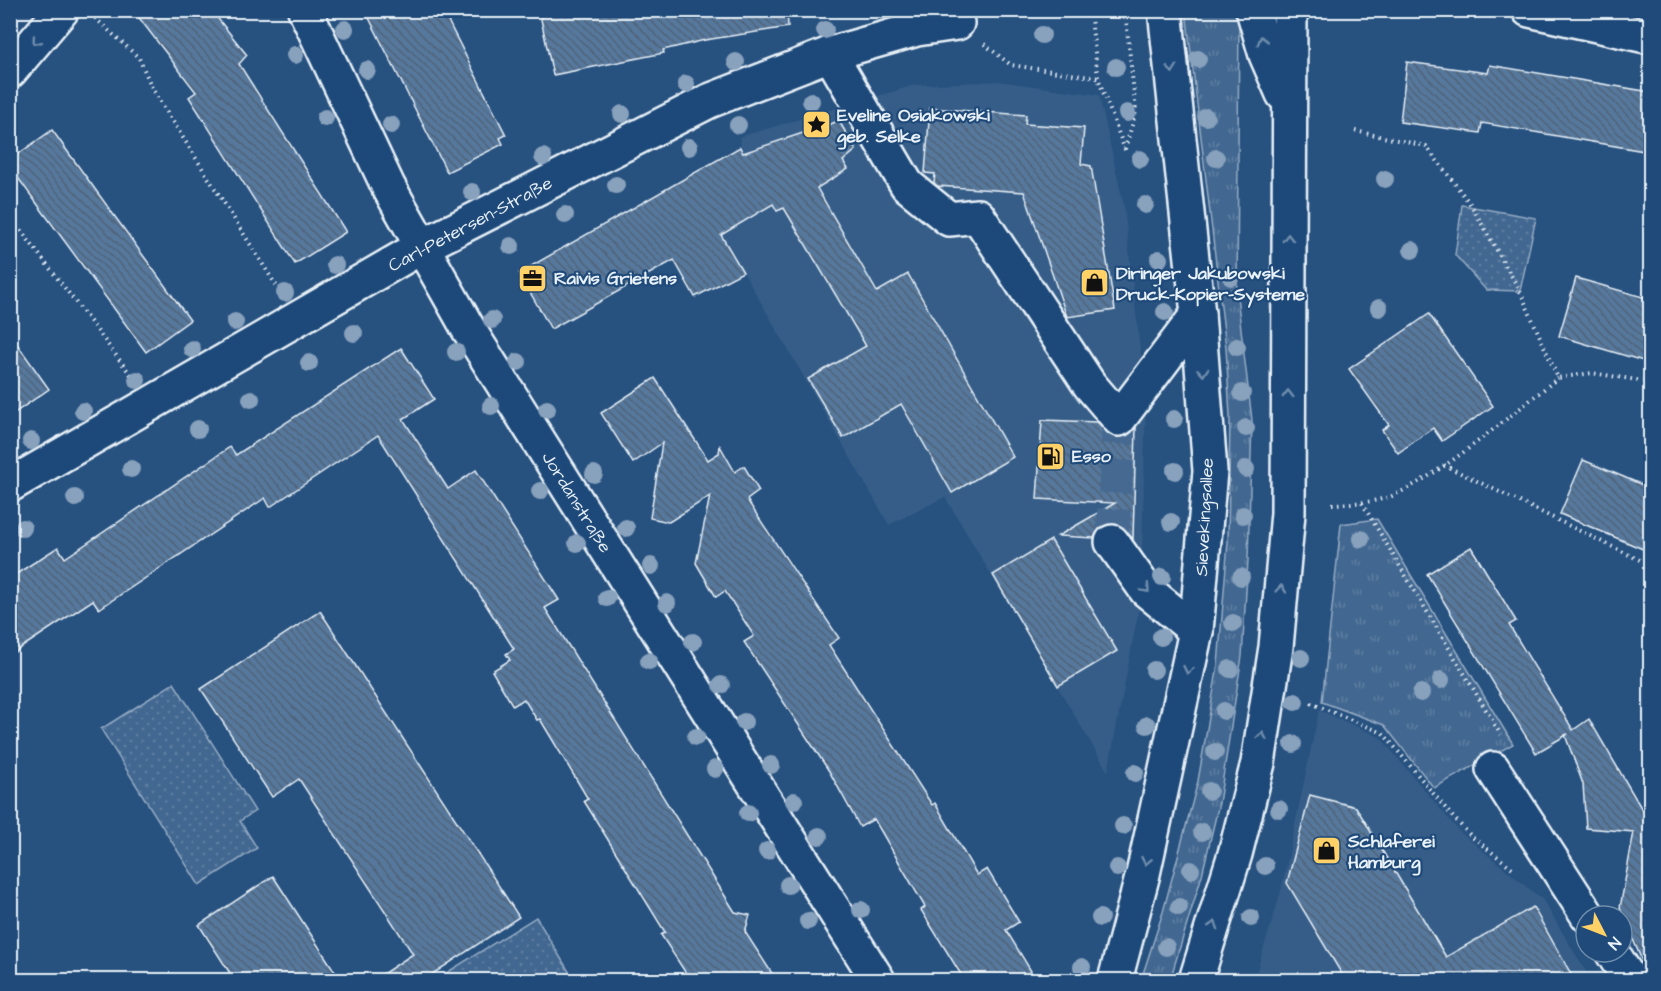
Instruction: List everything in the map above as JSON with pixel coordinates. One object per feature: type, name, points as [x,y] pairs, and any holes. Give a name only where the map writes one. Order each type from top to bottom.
[{"type":"street","points":[[10,71],[62,10]]},
{"type":"street","name":"Jordanstraße","points":[[305,10],[388,186],[469,330],[877,980]]},
{"type":"street","name":"Sievekingsallee","points":[[1115,981],[1143,874],[1196,631],[1210,471],[1198,314],[1165,10]]},
{"type":"street","points":[[1253,10],[1266,55],[1288,107]]},
{"type":"street","points":[[1196,981],[1235,854],[1258,763],[1276,647],[1288,513],[1290,10]]},
{"type":"street","points":[[1529,10],[1650,37]]},
{"type":"street","name":"Carl-Petersen-Straße","points":[[10,485],[423,246],[709,101],[830,54],[918,29],[957,23]]},
{"type":"street","points":[[830,54],[907,185],[949,219],[978,216],[1089,384],[1119,419],[1198,314]]},
{"type":"street","points":[[1112,542],[1146,590],[1196,631]]},
{"type":"street","points":[[1498,755],[1581,904]]},
{"type":"street","points":[[1619,964],[1630,981]]},
{"type":"path","points":[[87,10],[139,58],[153,90],[297,319]]},
{"type":"path","points":[[1090,10],[1098,78],[1125,150],[1136,112],[1125,10]]},
{"type":"path","points":[[957,23],[1011,65],[1098,78]]},
{"type":"path","points":[[1355,131],[1426,146],[1472,205],[1520,291],[1558,378]]},
{"type":"path","points":[[10,216],[151,402]]},
{"type":"path","points":[[1332,504],[1362,503],[1391,496],[1444,465],[1558,378],[1592,373],[1650,382]]},
{"type":"path","points":[[1444,465],[1650,565]]},
{"type":"path","points":[[1362,503],[1498,755]]},
{"type":"path","points":[[1650,575],[1644,601],[1650,603]]},
{"type":"path","points":[[1311,703],[1383,733],[1472,837],[1520,873]]},
{"type":"shaded area","points":[[998,81],[1099,95],[1124,206],[1146,400],[1141,598],[1108,772],[945,497],[889,525],[722,235],[773,204],[743,153],[739,137],[915,85]]},
{"type":"shaded area","points":[[1319,710],[1380,737],[1459,831],[1543,900],[1574,952],[1574,964],[1581,964],[1591,980],[1254,980],[1281,891]]},
{"type":"green space","points":[[1186,11],[1239,11],[1237,296],[1252,420],[1248,560],[1242,656],[1219,803],[1202,875],[1170,980],[1141,980],[1163,912],[1198,781],[1218,665],[1228,542],[1230,416],[1226,348]]},
{"type":"green space","points":[[1462,205],[1536,218],[1520,291],[1486,290],[1455,255]]},
{"type":"green space","points":[[1377,519],[1513,744],[1434,788],[1384,725],[1322,702],[1341,524]]},
{"type":"green space","points":[[174,683],[255,811],[240,821],[257,848],[199,885],[101,729]]},
{"type":"green space","points":[[536,917],[574,980],[435,980]]},
{"type":"building","points":[[133,10],[211,10],[247,55],[239,64],[346,232],[295,264],[189,97],[196,92]]},
{"type":"building","points":[[365,10],[435,10],[439,18],[445,15],[506,135],[500,138],[503,144],[447,172]]},
{"type":"building","points":[[539,10],[787,10],[788,27],[705,40],[663,50],[664,53],[553,75]]},
{"type":"building","points":[[1407,62],[1488,73],[1490,65],[1650,92],[1650,152],[1482,123],[1480,133],[1400,122]]},
{"type":"building","points":[[930,108],[1026,115],[1025,124],[1084,128],[1081,164],[1091,166],[1115,310],[1067,317],[1024,192],[937,186],[934,183],[935,174],[925,173]]},
{"type":"building","points":[[839,121],[856,150],[843,161],[848,169],[817,188],[877,292],[908,274],[1013,457],[952,493],[901,404],[843,438],[808,379],[866,346],[784,208],[777,211],[773,204],[721,235],[743,272],[695,297],[674,260],[551,329],[519,273],[740,147],[743,153]]},
{"type":"building","points":[[52,130],[190,320],[146,352],[10,167],[10,160]]},
{"type":"building","points":[[1576,278],[1650,299],[1650,363],[1559,336]]},
{"type":"building","points":[[1429,314],[1493,406],[1442,441],[1433,428],[1398,453],[1382,430],[1389,425],[1349,369]]},
{"type":"building","points":[[10,334],[49,389],[10,416]]},
{"type":"building","points":[[401,348],[434,399],[403,419],[448,489],[476,470],[559,600],[545,608],[735,912],[750,915],[745,932],[777,981],[691,981],[661,935],[665,932],[584,801],[588,799],[540,719],[537,720],[524,699],[513,706],[492,671],[510,660],[506,654],[514,649],[378,435],[270,507],[265,498],[99,609],[93,600],[10,655],[10,578],[58,547],[65,558],[230,447],[236,455]]},
{"type":"building","points":[[655,378],[708,460],[719,453],[720,446],[735,472],[744,466],[759,491],[747,500],[839,638],[829,645],[932,805],[935,803],[977,875],[987,869],[1019,922],[1006,930],[1031,971],[1016,981],[965,981],[921,910],[925,907],[874,819],[860,827],[829,771],[744,642],[754,636],[725,591],[716,597],[696,563],[710,496],[669,522],[650,518],[662,443],[633,463],[601,413]]},
{"type":"building","points":[[1042,420],[1097,422],[1115,437],[1126,436],[1136,428],[1133,539],[1120,525],[1111,523],[1101,527],[1094,538],[1058,536],[1115,503],[1037,499]]},
{"type":"building","points":[[1583,460],[1650,488],[1650,552],[1560,514]]},
{"type":"building","points":[[1051,540],[1117,651],[1058,686],[993,575]]},
{"type":"building","points":[[1471,547],[1516,621],[1509,625],[1573,730],[1589,719],[1650,823],[1650,980],[1634,942],[1634,904],[1621,904],[1634,832],[1586,828],[1583,784],[1565,736],[1536,753],[1427,574]]},
{"type":"building","points":[[320,611],[519,917],[422,981],[372,981],[413,954],[299,779],[272,797],[201,689]]},
{"type":"building","points":[[1310,795],[1356,807],[1446,957],[1533,907],[1575,981],[1346,981],[1287,883]]},
{"type":"building","points":[[273,876],[341,981],[235,981],[199,925]]},
{"type":"tunnel","points":[[1112,542],[1119,419]]},
{"type":"place","name":"Eveline Osiakowski geb. Selke","points":[[816,125]]},
{"type":"place","name":"Raivis Grietens","points":[[533,278]]},
{"type":"place","name":"Diringer Jakubowski Druck-Kopier-Systeme","points":[[1095,283]]},
{"type":"place","name":"Esso","points":[[1051,456]]},
{"type":"place","name":"Schlaferei Hamburg","points":[[1327,851]]}]
